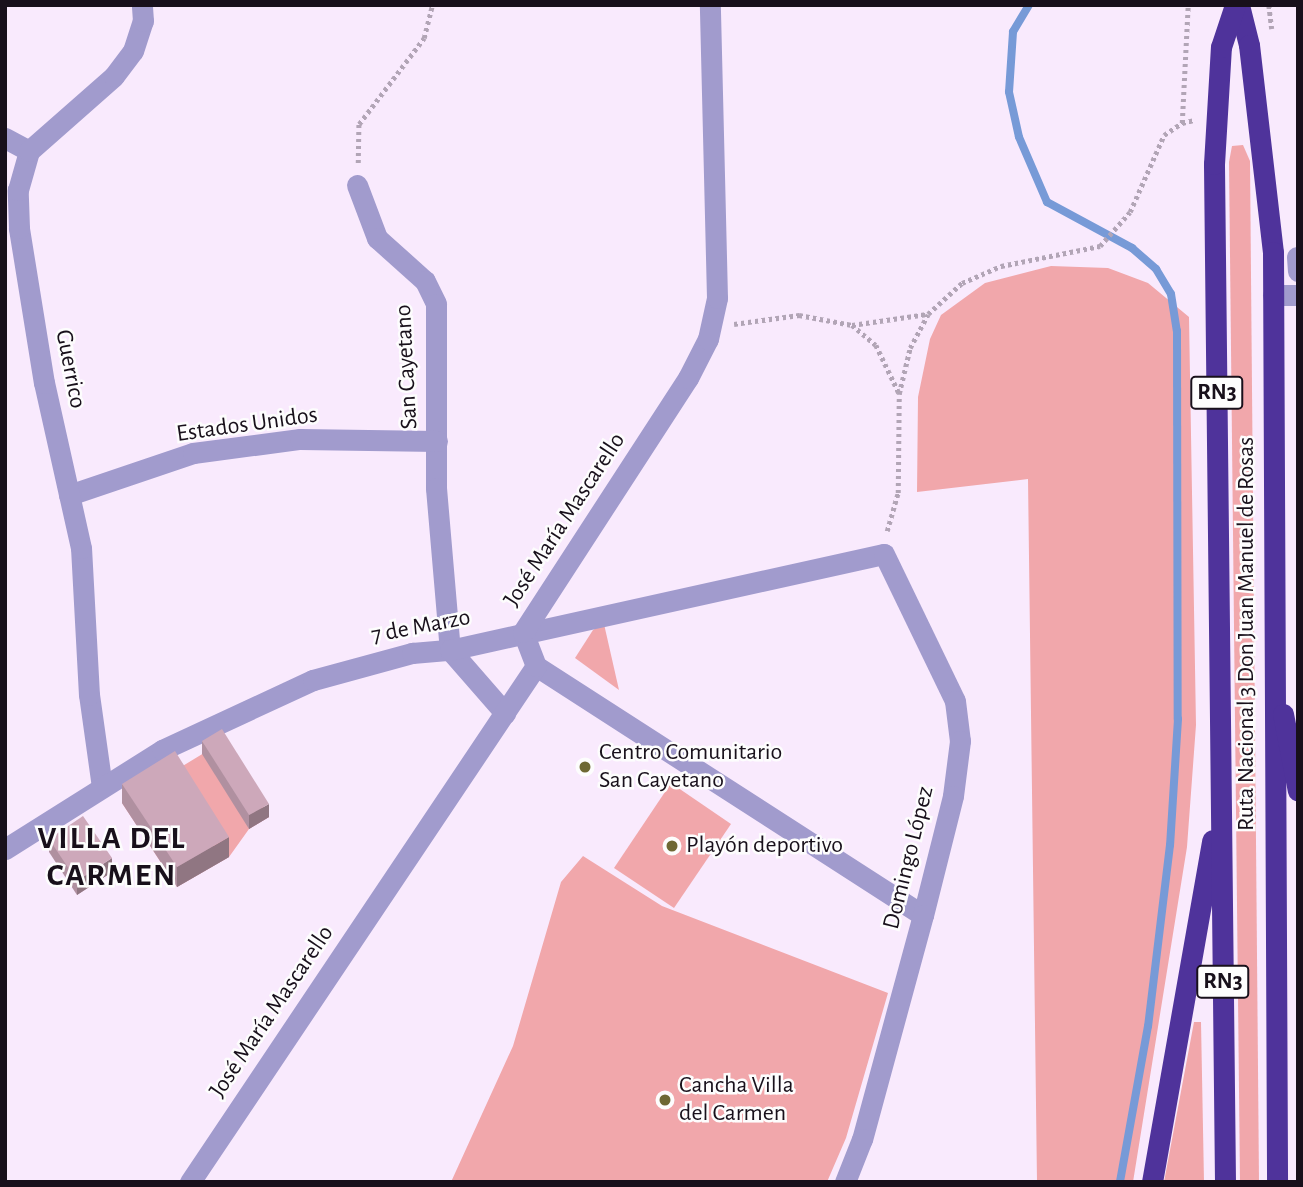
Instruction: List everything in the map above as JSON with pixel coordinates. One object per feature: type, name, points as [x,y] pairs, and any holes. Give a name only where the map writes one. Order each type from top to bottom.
[{"type":"highway","name":"Ruta Nacional 3 Don Juan Manuel de Rosas","points":[[1225,1182],[1216,116],[1221,47],[1237,5]]},
{"type":"highway","name":"Ruta Nacional 3 Don Juan Manuel de Rosas","points":[[1237,5],[1249,45],[1273,252],[1277,1182]]},
{"type":"highway","points":[[1273,665],[1298,791]]},
{"type":"highway","points":[[1152,1182],[1221,783]]},
{"type":"street","points":[[5,138],[29,151],[114,76],[133,51],[143,21],[142,5]]},
{"type":"street","name":"José María Mascarello","points":[[190,1182],[536,666],[523,632],[688,378],[708,339],[718,298],[710,5]]},
{"type":"street","name":"Guerrico","points":[[29,151],[18,190],[19,228],[44,383],[81,548],[89,695],[102,787]]},
{"type":"street","name":"San Cayetano","points":[[357,185],[377,238],[425,281],[436,304],[436,488],[450,650]]},
{"type":"street","points":[[1297,257],[1298,271]]},
{"type":"street","points":[[1273,295],[1298,295]]},
{"type":"street","name":"Estados Unidos","points":[[69,495],[193,453],[300,439],[437,441]]},
{"type":"street","name":"7 de Marzo","points":[[5,849],[162,750],[313,680],[412,653],[450,650],[884,554]]},
{"type":"street","name":"Domingo López","points":[[845,1182],[862,1139],[923,915],[953,796],[960,741],[955,702],[884,554]]},
{"type":"street","points":[[450,650],[505,713]]},
{"type":"street","points":[[536,666],[923,915]]},
{"type":"path","points":[[357,185],[359,124],[424,38],[432,5]]},
{"type":"path","points":[[1182,122],[1188,5]]},
{"type":"path","points":[[884,554],[898,493],[899,394],[910,348],[928,314],[962,283],[1001,267],[1065,255],[1105,242],[1129,212],[1164,135],[1182,122],[1216,116]]},
{"type":"path","points":[[852,325],[928,314]]},
{"type":"path","points":[[708,339],[722,327],[775,317],[827,317],[852,325],[876,345],[899,394]]},
{"type":"shaded area","points":[[1243,145],[1250,161],[1259,1182],[1240,1182],[1229,162],[1232,146]]},
{"type":"shaded area","points":[[1051,266],[1108,268],[1148,283],[1189,317],[1196,725],[1187,847],[1133,1182],[1037,1182],[1028,479],[917,492],[918,397],[930,339],[941,315],[985,283]]},
{"type":"shaded area","points":[[604,624],[619,690],[575,658],[593,630]]},
{"type":"shaded area","points":[[222,742],[269,817],[249,829],[229,857],[177,887],[122,803]]},
{"type":"shaded area","name":"Playón deportivo","points":[[671,783],[731,824],[674,908],[614,868]]},
{"type":"shaded area","points":[[583,856],[662,906],[888,993],[846,1138],[827,1182],[451,1182],[513,1046],[561,882]]},
{"type":"shaded area","points":[[1194,1022],[1201,1022],[1204,1182],[1164,1182]]},
{"type":"building","points":[[222,729],[269,804],[249,815],[202,741]]},
{"type":"building","points":[[175,751],[229,837],[177,867],[122,784]]},
{"type":"building","points":[[83,816],[112,858],[77,881],[49,839]]},
{"type":"waterway","points":[[1029,5],[1013,32],[1009,92],[1019,137],[1047,202],[1132,248],[1156,269],[1171,294],[1177,331],[1178,719],[1170,845],[1148,1026],[1120,1182]]},
{"type":"place","name":"Centro Comunitario San Cayetano","points":[[585,767]]},
{"type":"place","name":"Playón deportivo","points":[[672,846]]},
{"type":"place","name":"Cancha Villa del Carmen","points":[[665,1100]]},
{"type":"district","name":"VILLA DEL CARMEN","points":[[112,858]]}]
